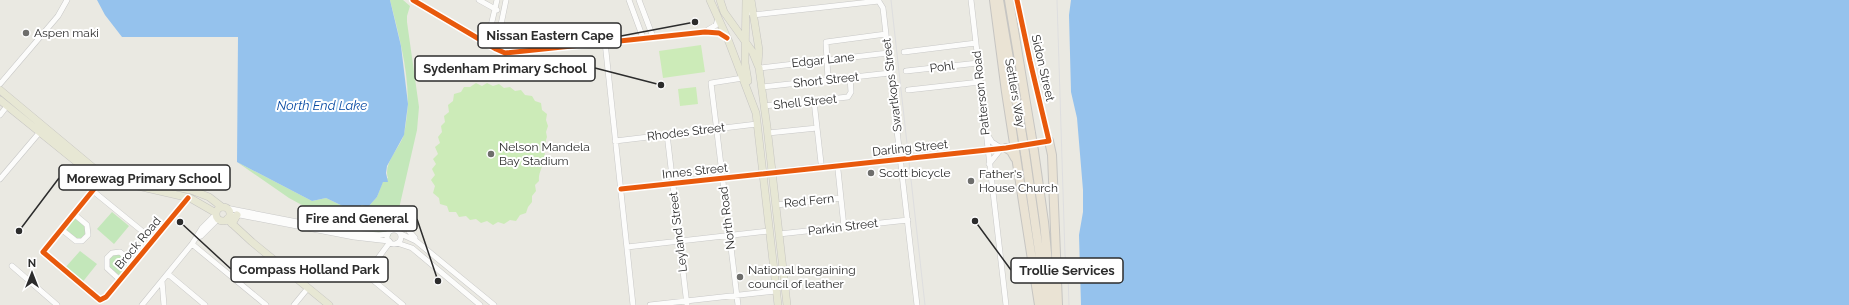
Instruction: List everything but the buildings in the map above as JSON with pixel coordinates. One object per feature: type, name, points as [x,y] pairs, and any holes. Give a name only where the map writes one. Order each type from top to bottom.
[{"type":"highway","points":[[994,0],[1014,146],[1039,305]]},
{"type":"highway","name":"Settlers Way","points":[[1000,0],[1025,153],[1039,251],[1044,305]]},
{"type":"highway","name":"Settlers Way","points":[[1009,0],[1040,185],[1052,305]]},
{"type":"highway","points":[[1049,141],[1052,155],[1058,305]]},
{"type":"highway","points":[[1003,148],[1012,152],[1017,160]]},
{"type":"main road","points":[[710,0],[751,99]]},
{"type":"main road","points":[[720,0],[724,12],[754,54],[758,66],[768,133],[787,305]]},
{"type":"main road","points":[[748,0],[753,15],[759,50],[758,66]]},
{"type":"main road","points":[[748,0],[746,10],[745,69],[758,124],[778,305]]},
{"type":"main road","points":[[0,90],[37,128],[94,176],[105,176],[191,190],[209,197],[229,211],[223,218]]},
{"type":"main road","points":[[0,100],[105,176],[188,198],[196,201],[211,212],[223,218],[323,305]]},
{"type":"main road","points":[[93,191],[95,184],[94,176]]},
{"type":"main road","points":[[224,208],[218,209],[223,218],[307,290],[329,305]]},
{"type":"main road","points":[[223,218],[237,215]]},
{"type":"street","points":[[0,84],[58,16],[67,0]]},
{"type":"street","points":[[413,0],[496,49],[511,53],[705,32],[719,33],[727,38]]},
{"type":"street","points":[[479,0],[495,10],[504,12]]},
{"type":"street","points":[[487,43],[497,0]]},
{"type":"street","points":[[496,49],[506,0]]},
{"type":"street","points":[[629,0],[643,38]]},
{"type":"street","points":[[638,0],[653,37]]},
{"type":"street","name":"Swartkops Street","points":[[753,15],[878,0],[883,8],[917,305]]},
{"type":"street","name":"Patterson Road","points":[[971,0],[1006,305]]},
{"type":"street","name":"Sidon Street","points":[[1018,0],[1030,61],[1049,141]]},
{"type":"street","points":[[746,10],[753,15]]},
{"type":"street","points":[[705,32],[716,25],[718,19]]},
{"type":"street","points":[[828,79],[825,44],[827,41],[886,34]]},
{"type":"street","points":[[605,42],[634,305]]},
{"type":"street","points":[[904,52],[976,43]]},
{"type":"street","name":"Edgar Lane","points":[[758,66],[888,53]]},
{"type":"street","name":"Pohl","points":[[906,71],[978,63]]},
{"type":"street","name":"Short Street","points":[[762,87],[890,72]]},
{"type":"street","name":"Shell Street","points":[[764,106],[849,96],[851,92],[850,77]]},
{"type":"street","name":"North Road","points":[[738,305],[728,235],[711,83],[743,78]]},
{"type":"street","points":[[908,90],[980,82]]},
{"type":"street","points":[[814,101],[820,163]]},
{"type":"street","points":[[0,115],[7,106]]},
{"type":"street","name":"Rhodes Street","points":[[615,141],[758,124]]},
{"type":"street","points":[[0,179],[37,128]]},
{"type":"street","points":[[768,133],[817,128]]},
{"type":"street","name":"Leyland Street","points":[[667,134],[687,303]]},
{"type":"street","points":[[986,134],[992,142],[1003,148],[989,164]]},
{"type":"street","name":"Darling Street","points":[[772,172],[1003,148],[1049,141]]},
{"type":"street","points":[[838,170],[844,227]]},
{"type":"street","name":"Innes Street","points":[[621,189],[772,172]]},
{"type":"street","points":[[74,214],[87,225],[88,235],[82,241],[76,241],[60,229],[105,176]]},
{"type":"street","points":[[93,191],[153,240]]},
{"type":"street","name":"Brock Road","points":[[60,229],[44,249],[43,254],[98,300],[102,301],[188,198]]},
{"type":"street","name":"Red Fern","points":[[776,204],[841,198]]},
{"type":"street","points":[[224,208],[357,233],[379,235],[388,234],[395,230],[410,237],[424,247],[494,305]]},
{"type":"street","points":[[237,215],[393,242],[412,248],[480,305]]},
{"type":"street","points":[[142,305],[196,238],[201,236],[223,218]]},
{"type":"street","name":"Parkin Street","points":[[779,234],[908,220]]},
{"type":"street","points":[[408,223],[410,233],[424,247]]},
{"type":"street","points":[[627,247],[770,230]]},
{"type":"street","points":[[388,234],[393,242]]},
{"type":"street","points":[[401,234],[401,239],[393,242],[385,250],[370,269],[368,276],[403,305]]},
{"type":"street","points":[[382,240],[385,250]]},
{"type":"street","points":[[192,244],[266,305]]},
{"type":"street","points":[[120,280],[107,268],[107,258],[112,253],[120,252],[134,263]]},
{"type":"street","points":[[12,266],[54,304]]},
{"type":"street","points":[[168,274],[205,305]]},
{"type":"street","points":[[162,281],[164,305]]},
{"type":"street","points":[[294,305],[307,290]]},
{"type":"street","points":[[650,305],[687,303],[736,295],[776,291]]},
{"type":"green space","points":[[390,0],[403,0],[410,6],[407,22],[419,107],[417,130],[395,226],[389,239],[338,227],[333,222],[289,198],[237,162],[312,201],[326,198],[353,211],[363,205],[368,207],[377,197],[383,181],[388,178],[387,173],[389,162],[403,137],[407,115],[408,101],[406,72]]},
{"type":"green space","points":[[701,45],[705,72],[663,78],[659,51]]},
{"type":"green space","name":"Nelson Mandela Bay Stadium","points":[[476,83],[482,86],[487,83],[493,86],[499,84],[504,88],[510,87],[515,91],[521,90],[525,95],[532,96],[535,101],[541,103],[542,110],[547,114],[546,120],[548,126],[546,132],[547,137],[545,156],[539,175],[539,181],[535,185],[536,191],[532,196],[532,202],[526,213],[520,215],[516,221],[510,220],[504,224],[498,222],[493,225],[487,221],[481,223],[476,219],[470,220],[466,216],[459,217],[456,212],[449,212],[447,206],[440,204],[439,198],[433,193],[435,186],[431,180],[435,175],[432,169],[436,164],[433,159],[438,154],[435,147],[440,143],[438,137],[442,132],[441,126],[445,122],[444,116],[449,112],[448,105],[453,101],[454,94],[461,92],[464,87],[470,87]]},
{"type":"green space","points":[[696,87],[698,104],[680,106],[678,89]]},
{"type":"green space","points":[[112,212],[129,226],[114,244],[97,229]]},
{"type":"green space","points":[[73,217],[86,226],[87,234],[82,240],[74,240],[64,228]]},
{"type":"green space","points":[[80,251],[97,264],[81,284],[64,269]]},
{"type":"green space","points":[[112,254],[120,254],[130,263],[121,276],[108,268],[107,260]]},
{"type":"water","name":"North End Lake","points":[[97,0],[390,0],[401,46],[408,104],[404,135],[387,166],[386,173],[388,182],[383,182],[377,197],[368,207],[362,205],[353,211],[326,198],[312,201],[237,162],[238,37],[122,37],[105,15]]},
{"type":"water","points":[[1071,0],[1849,0],[1849,305],[1081,305],[1079,235],[1083,212],[1083,190],[1077,118],[1071,92],[1069,15]]},
{"type":"railway","points":[[891,0],[925,305]]},
{"type":"railway","points":[[1057,0],[1065,255],[1068,275],[1069,305]]},
{"type":"cycle path","points":[[413,0],[505,53],[705,32],[719,33],[727,38]]},
{"type":"cycle path","points":[[621,189],[1006,148],[1049,141],[1017,0]]},
{"type":"cycle path","points":[[107,173],[43,252],[100,300],[106,297],[188,198]]},
{"type":"place","name":"Nissan Eastern Cape","points":[[695,22]]},
{"type":"place","name":"Aspen maki","points":[[26,33]]},
{"type":"place","name":"Sydenham Primary School","points":[[661,85]]},
{"type":"place","name":"Nelson Mandela Bay Stadium","points":[[491,154]]},
{"type":"place","name":"Scott bicycle","points":[[871,173]]},
{"type":"place","name":"Father's House Church","points":[[971,181]]},
{"type":"place","name":"Trollie Services","points":[[975,221]]},
{"type":"place","name":"Compass Holland Park","points":[[180,222]]},
{"type":"place","name":"Morewag Primary School","points":[[19,231]]},
{"type":"place","name":"National bargaining council of leather","points":[[740,277]]},
{"type":"place","name":"Fire and General","points":[[438,281]]}]
